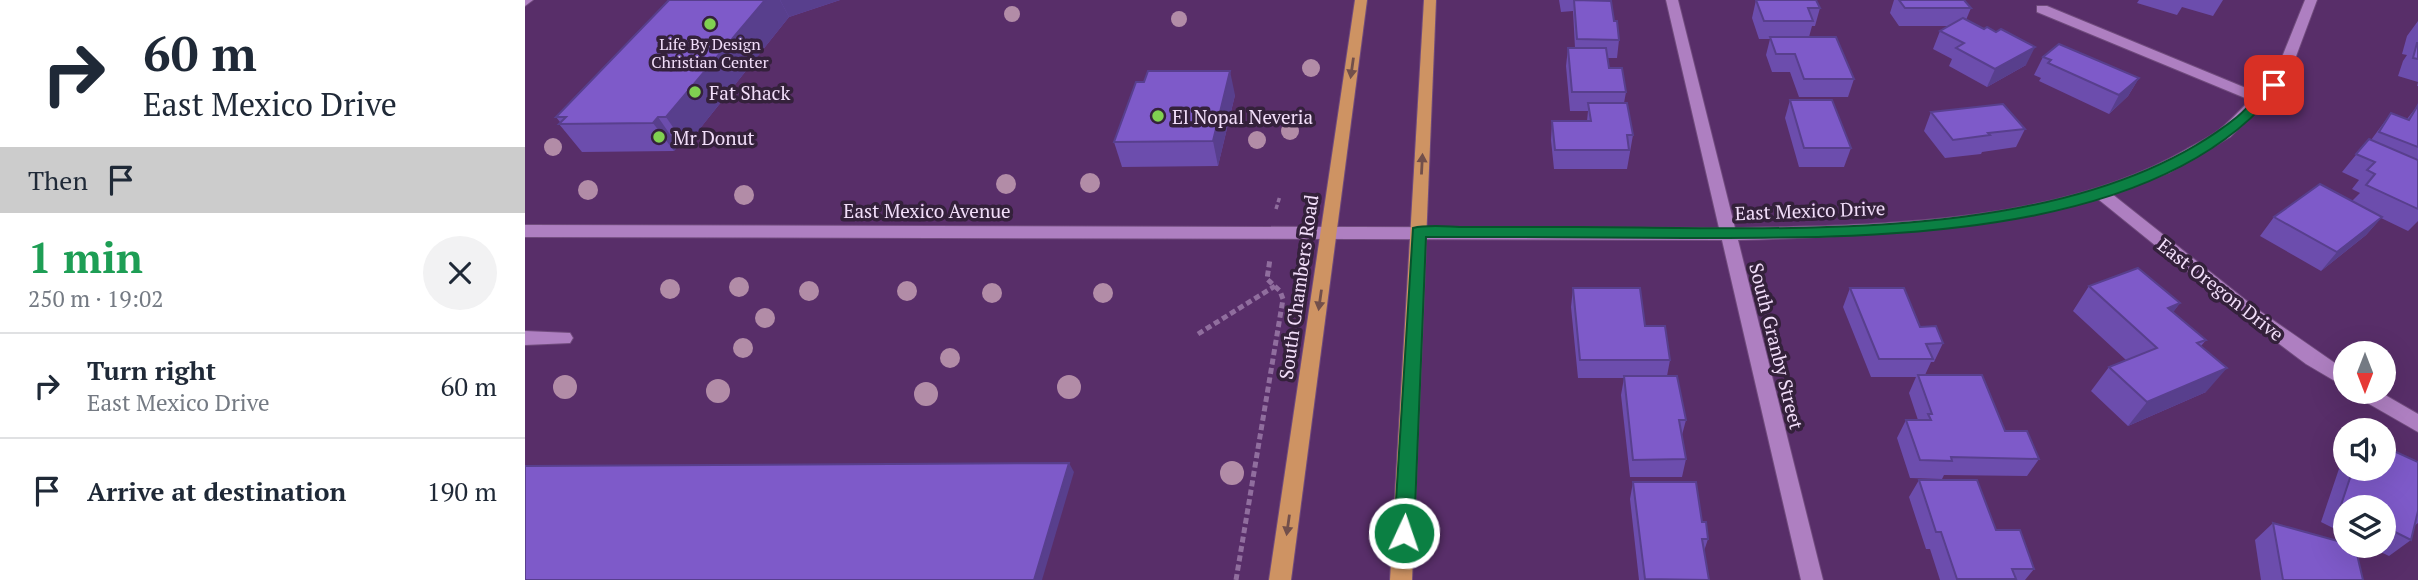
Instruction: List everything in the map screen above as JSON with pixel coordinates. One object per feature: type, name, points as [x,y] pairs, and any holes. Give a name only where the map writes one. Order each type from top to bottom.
[{"type":"main road","name":"South Chambers Road","points":[[1280,580],[1361,0]]},
{"type":"main road","points":[[1401,580],[1430,0]]},
{"type":"street","name":"South Granby Street","points":[[1672,0],[1812,580]]},
{"type":"street","name":"East Mexico Drive","points":[[1329,232],[1812,232],[1954,223],[2027,212],[2101,193],[2158,171],[2205,146],[2243,118],[2274,85],[2291,54],[2311,0]]},
{"type":"street","points":[[2042,9],[2262,100]]},
{"type":"street","name":"East Oregon Drive","points":[[2101,193],[2222,292],[2333,372]]},
{"type":"street","name":"East Mexico Avenue","points":[[525,231],[1329,232]]},
{"type":"street","points":[[525,338],[564,338]]},
{"type":"street","points":[[2384,404],[2418,424]]},
{"type":"path","points":[[1236,580],[1283,299],[1280,291],[1268,279],[1270,232],[1280,196]]},
{"type":"path","points":[[1198,334],[1275,286]]},
{"type":"building","points":[[669,0],[765,0],[666,117],[658,117],[653,123],[559,124],[566,117],[556,117]]},
{"type":"building","points":[[1574,0],[1611,1],[1619,40],[1577,39]]},
{"type":"building","points":[[1756,0],[1816,0],[1820,8],[1808,8],[1813,21],[1764,21]]},
{"type":"building","points":[[1899,0],[1964,0],[1971,8],[1905,8]]},
{"type":"building","points":[[1963,18],[1984,29],[1987,27],[1996,32],[2001,29],[2035,47],[1995,69],[1956,48],[1964,43],[1940,31]]},
{"type":"building","points":[[1770,37],[1836,37],[1854,79],[1804,79],[1795,54],[1776,54]]},
{"type":"building","points":[[2418,43],[2418,59],[2413,58]]},
{"type":"building","points":[[2059,44],[2139,78],[2119,95],[2048,63],[2051,60],[2043,57]]},
{"type":"building","points":[[1568,48],[1606,48],[1609,68],[1622,68],[1626,92],[1572,92]]},
{"type":"building","points":[[1148,71],[1230,71],[1213,141],[1114,142],[1136,82],[1144,82]]},
{"type":"building","points":[[1790,100],[1832,100],[1851,148],[1804,148]]},
{"type":"building","points":[[1588,103],[1627,103],[1633,135],[1627,135],[1629,150],[1555,150],[1552,121],[1591,121]]},
{"type":"building","points":[[2003,104],[2025,129],[1953,140],[1931,112]]},
{"type":"building","points":[[2418,105],[2418,147],[2379,132],[2391,113],[2409,120]]},
{"type":"building","points":[[2369,139],[2418,160],[2418,209],[2366,185],[2375,174],[2367,170],[2375,162],[2356,154]]},
{"type":"building","points":[[2320,184],[2382,217],[2337,252],[2274,217]]},
{"type":"building","points":[[2138,268],[2180,303],[2168,308],[2206,340],[2197,343],[2227,368],[2147,402],[2109,367],[2157,348],[2089,286]]},
{"type":"building","points":[[1573,288],[1640,288],[1645,326],[1665,326],[1670,360],[1580,360]]},
{"type":"building","points":[[1850,288],[1904,288],[1920,327],[1936,326],[1943,343],[1926,344],[1933,359],[1879,359]]},
{"type":"building","points":[[1918,375],[1982,375],[2005,431],[2027,431],[2039,459],[1951,457],[1952,461],[1920,460],[1906,420],[1931,420],[1928,414],[1932,414]]},
{"type":"building","points":[[1624,376],[1677,376],[1686,420],[1679,420],[1686,459],[1633,460]]},
{"type":"building","points":[[2396,452],[2418,462],[2418,511],[2411,540],[2396,532],[2396,495],[2344,495],[2349,481],[2396,481]]},
{"type":"building","points":[[1069,463],[1034,580],[525,580],[525,466]]},
{"type":"building","points":[[1919,480],[1977,480],[1996,530],[2020,530],[2034,569],[2012,569],[2016,579],[1957,579],[1941,532],[1936,532]]},
{"type":"building","points":[[1633,482],[1696,482],[1702,522],[1706,522],[1708,539],[1702,539],[1709,580],[1645,579]]},
{"type":"building","points":[[2273,523],[2333,540],[2333,558],[2358,558],[2363,580],[2283,580]]},
{"type":"place","name":"Life By Design Christian Center","points":[[710,24]]},
{"type":"place","name":"Fat Shack","points":[[695,92]]},
{"type":"place","name":"El Nopal Neveria","points":[[1158,116]]},
{"type":"place","name":"Mr Donut","points":[[659,137]]},
{"type":"route","points":[[1404,533],[1419,232],[1812,232],[1954,223],[2027,212],[2101,193],[2158,171],[2205,146],[2243,118],[2274,85]]}]
